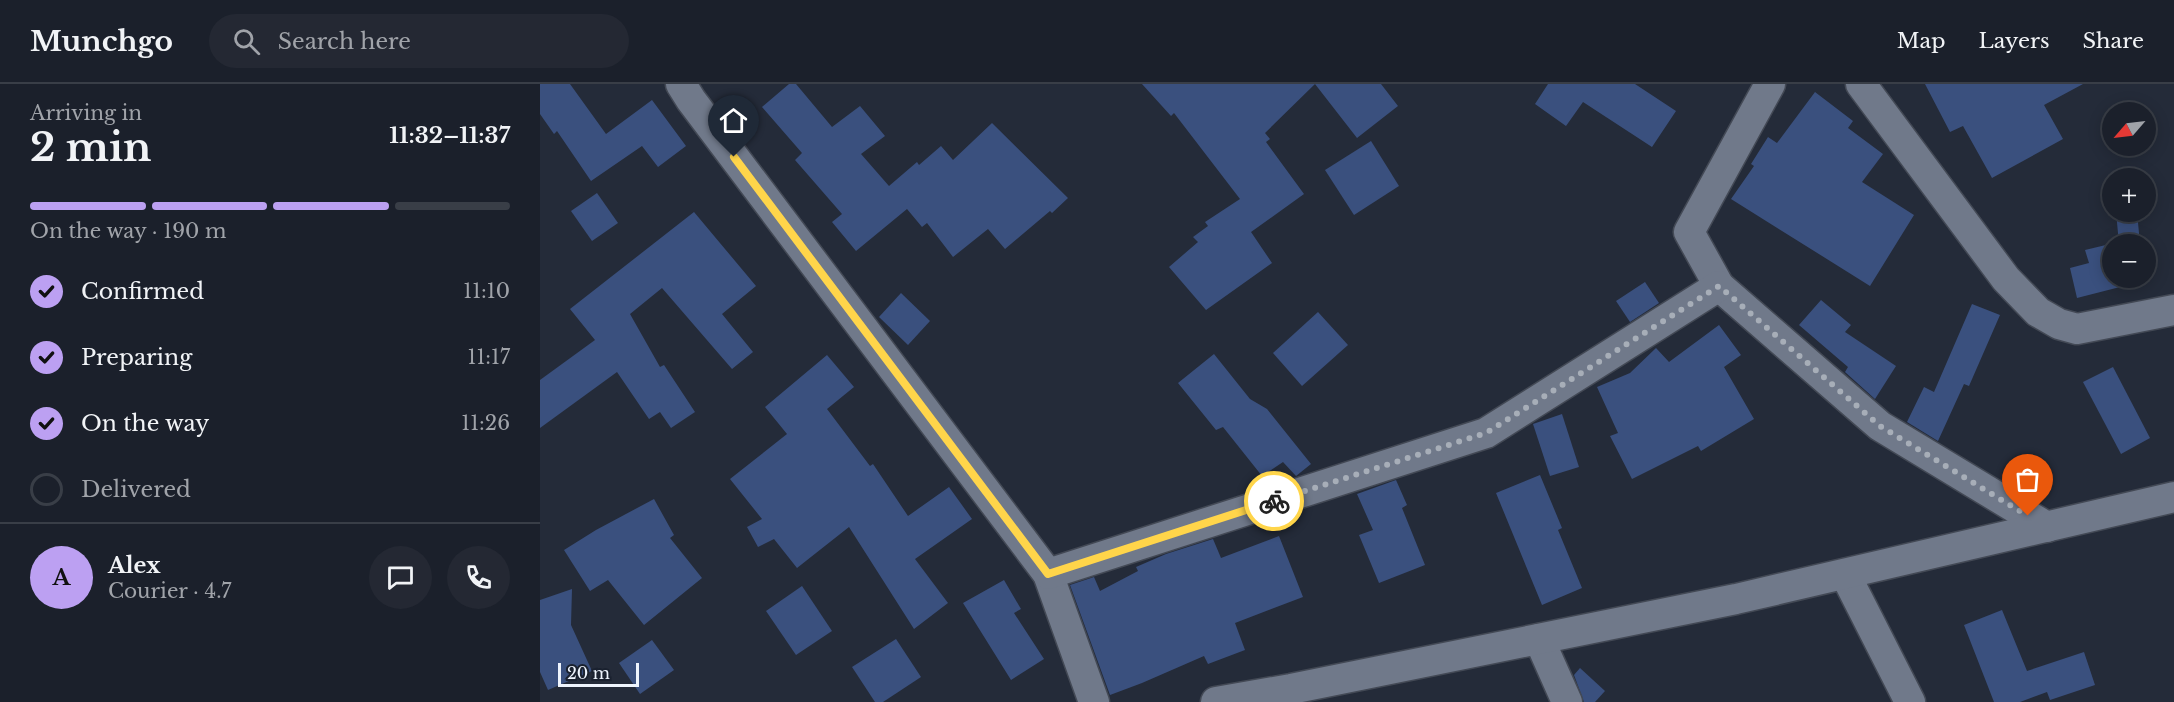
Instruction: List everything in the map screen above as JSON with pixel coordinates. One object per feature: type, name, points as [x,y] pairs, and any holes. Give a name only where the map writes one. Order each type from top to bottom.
[{"type":"street","points":[[681,84],[698,110],[1048,574],[1095,702]]},
{"type":"street","points":[[1770,84],[1689,232],[1719,286],[1880,426],[2047,527]]},
{"type":"street","points":[[1861,84],[2006,279],[2038,312],[2059,324],[2077,329],[2174,310]]},
{"type":"street","points":[[1048,574],[1486,433],[1719,286]]},
{"type":"street","points":[[1216,702],[1295,695],[1539,639],[1737,599],[2174,497]]},
{"type":"street","points":[[1845,574],[1910,702]]},
{"type":"street","points":[[1539,639],[1567,702]]},
{"type":"building","points":[[540,84],[570,84],[606,134],[652,100],[686,146],[658,167],[642,146],[591,181],[557,131],[554,134],[540,114]]},
{"type":"building","points":[[789,84],[796,84],[832,127],[860,106],[885,136],[861,154],[889,186],[917,162],[919,165],[941,146],[953,160],[992,123],[1068,198],[1005,249],[988,229],[953,257],[927,223],[922,227],[907,209],[856,251],[832,222],[842,214],[795,160],[802,153],[762,107]]},
{"type":"building","points":[[1142,84],[1315,84],[1265,133],[1270,139],[1266,142],[1304,194],[1251,232],[1272,263],[1206,310],[1169,267],[1198,242],[1193,237],[1208,226],[1205,222],[1240,199],[1174,113],[1171,116]]},
{"type":"building","points":[[1315,84],[1381,84],[1398,106],[1357,138]]},
{"type":"building","points":[[1548,84],[1635,84],[1676,111],[1652,147],[1583,102],[1566,126],[1535,104]]},
{"type":"building","points":[[1925,84],[2083,84],[2044,105],[2063,139],[1992,178],[1963,126],[1950,132]]},
{"type":"building","points":[[1815,92],[1853,121],[1848,128],[1883,154],[1862,182],[1914,215],[1870,286],[1731,199],[1754,166],[1751,164],[1768,137],[1777,143]]},
{"type":"building","points":[[1371,141],[1399,186],[1354,215],[1325,170]]},
{"type":"building","points":[[597,193],[618,223],[592,241],[571,211]]},
{"type":"building","points":[[694,212],[756,286],[722,314],[753,352],[732,369],[662,288],[630,314],[660,367],[664,365],[695,412],[671,428],[660,412],[649,419],[617,372],[540,428],[540,380],[595,340],[570,309]]},
{"type":"building","points":[[2117,222],[2138,222],[2139,234],[2118,234]]},
{"type":"building","points":[[2102,246],[2102,288],[2116,288],[2077,298],[2070,268],[2089,263],[2085,250]]},
{"type":"building","points":[[1645,282],[1659,303],[1630,322],[1616,301]]},
{"type":"building","points":[[901,293],[930,321],[908,345],[879,317]]},
{"type":"building","points":[[1821,300],[1851,325],[1845,332],[1896,366],[1875,399],[1845,372],[1848,367],[1799,325]]},
{"type":"building","points":[[1972,304],[2000,315],[1969,386],[1964,384],[1938,441],[1907,422],[1924,387],[1934,392]]},
{"type":"building","points":[[1318,312],[1348,345],[1302,386],[1273,353]]},
{"type":"building","points":[[1719,325],[1741,355],[1724,367],[1754,419],[1701,451],[1698,446],[1632,479],[1610,436],[1618,433],[1597,387],[1630,373],[1656,348],[1669,362]]},
{"type":"building","points":[[1214,354],[1250,399],[1267,409],[1311,464],[1296,476],[1283,462],[1262,476],[1223,427],[1216,430],[1178,383]]},
{"type":"building","points":[[827,355],[854,387],[827,409],[870,466],[873,464],[908,516],[949,487],[972,519],[915,559],[948,603],[914,629],[849,527],[797,568],[774,539],[758,547],[747,527],[762,519],[730,479],[787,434],[765,407]]},
{"type":"building","points":[[2113,367],[2150,438],[2121,454],[2083,382]]},
{"type":"building","points":[[1562,414],[1579,467],[1550,476],[1533,424]]},
{"type":"building","points":[[1540,475],[1562,528],[1558,530],[1582,588],[1542,605],[1496,493]]},
{"type":"building","points":[[1396,480],[1407,505],[1402,508],[1425,565],[1379,583],[1359,535],[1373,530],[1357,494]]},
{"type":"building","points":[[654,499],[674,535],[670,538],[702,578],[644,625],[608,580],[590,591],[564,550]]},
{"type":"building","points":[[1279,536],[1303,597],[1235,623],[1245,650],[1208,664],[1204,656],[1110,695],[1070,585],[1094,577],[1100,591],[1138,571],[1136,567],[1166,554],[1213,539],[1221,558]]},
{"type":"building","points":[[1004,580],[1021,609],[1014,613],[1044,659],[1011,680],[963,603]]},
{"type":"building","points":[[802,586],[832,631],[796,655],[766,611]]},
{"type":"building","points":[[572,589],[571,625],[592,671],[548,690],[540,672],[540,600]]},
{"type":"building","points":[[2002,610],[2027,671],[2084,652],[2095,685],[2050,700],[2047,692],[2020,702],[1994,702],[1964,625]]},
{"type":"building","points":[[896,639],[921,677],[883,702],[875,702],[852,667]]},
{"type":"building","points":[[652,640],[674,670],[640,694],[619,663]]},
{"type":"building","points":[[1580,668],[1605,691],[1595,702],[1584,702],[1574,675]]},
{"type":"way so far","points":[[1274,501],[1486,433],[1719,286],[1880,426],[2028,516]]},
{"type":"route","points":[[734,157],[1048,574],[1274,501]]}]
